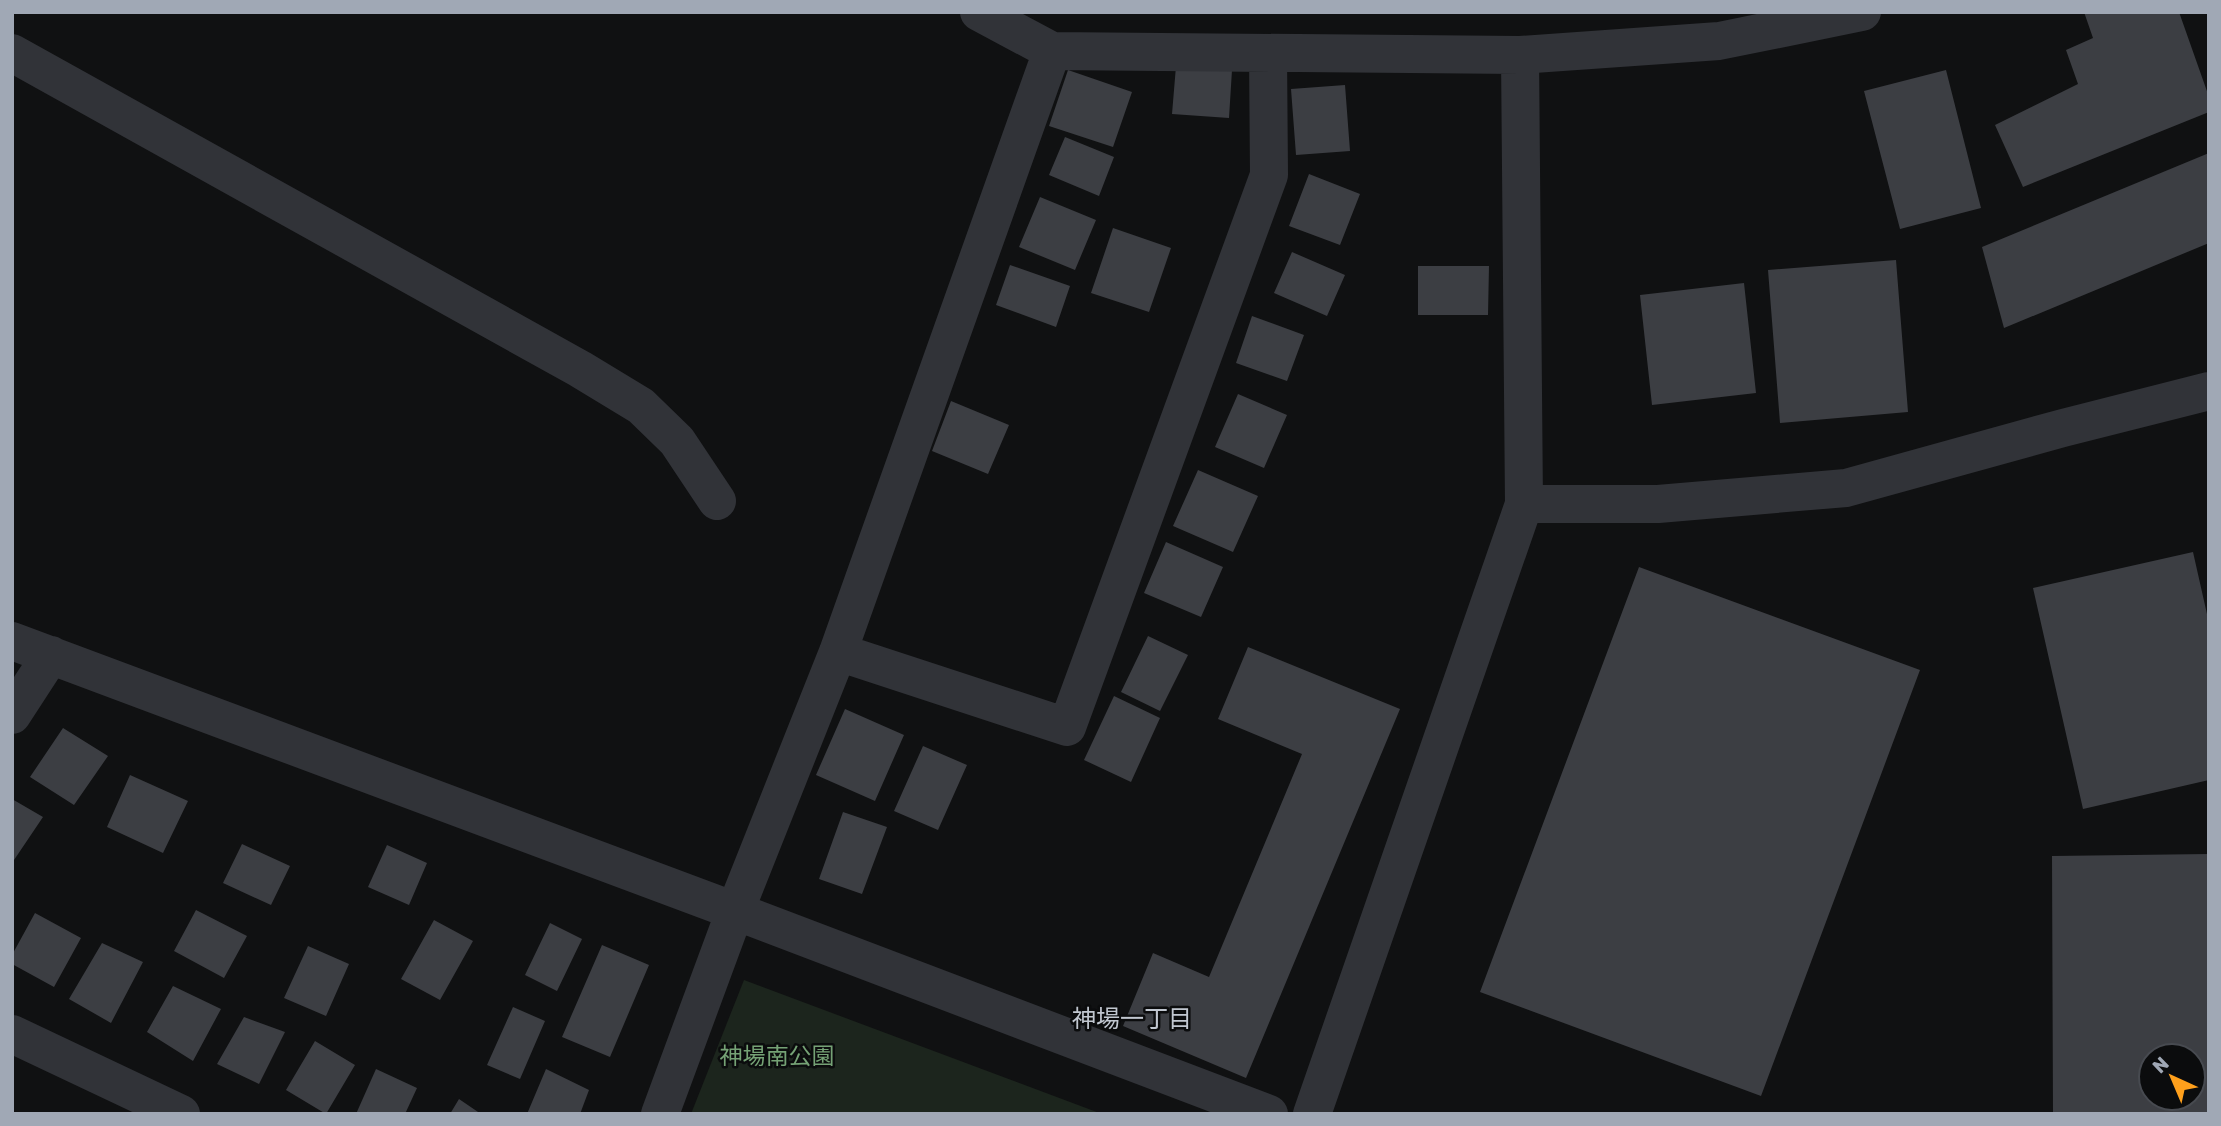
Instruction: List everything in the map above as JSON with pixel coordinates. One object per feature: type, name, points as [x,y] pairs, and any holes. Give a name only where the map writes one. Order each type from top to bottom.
[{"type":"street","points":[[979,12],[1052,51],[1520,55],[1719,41],[1862,12]]},
{"type":"street","points":[[660,1114],[838,652],[1052,51]]},
{"type":"street","points":[[12,53],[568,363],[641,407],[677,441],[717,500]]},
{"type":"street","points":[[838,652],[1067,727],[1269,175],[1268,53]]},
{"type":"street","points":[[1312,1114],[1524,504],[1520,55]]},
{"type":"street","points":[[1524,504],[1658,504],[1846,488],[2209,391]]},
{"type":"street","points":[[12,641],[736,911],[1269,1114]]},
{"type":"street","points":[[12,715],[51,655]]},
{"type":"street","points":[[12,1034],[181,1114]]},
{"type":"green space","name":"神場南公園","points":[[744,980],[1102,1114],[691,1114]]},
{"type":"building","points":[[2084,12],[2179,12],[2209,97],[2209,112],[2023,187],[1995,125],[2078,84],[2066,50],[2093,38]]},
{"type":"building","points":[[1176,66],[1232,70],[1229,118],[1172,114]]},
{"type":"building","points":[[1068,70],[1132,92],[1113,147],[1049,126]]},
{"type":"building","points":[[1946,70],[1981,208],[1900,229],[1864,91]]},
{"type":"building","points":[[1345,85],[1350,151],[1296,155],[1291,89]]},
{"type":"building","points":[[1065,137],[1114,157],[1099,196],[1049,175]]},
{"type":"building","points":[[2209,153],[2209,243],[2004,328],[1982,247]]},
{"type":"building","points":[[1309,174],[1360,194],[1340,245],[1289,226]]},
{"type":"building","points":[[1040,197],[1096,220],[1075,270],[1019,247]]},
{"type":"building","points":[[1113,228],[1171,248],[1149,312],[1091,293]]},
{"type":"building","points":[[1292,252],[1345,275],[1327,316],[1274,293]]},
{"type":"building","points":[[1896,260],[1908,412],[1780,423],[1768,270]]},
{"type":"building","points":[[1010,265],[1070,286],[1056,327],[996,305]]},
{"type":"building","points":[[1418,266],[1489,266],[1488,315],[1418,315]]},
{"type":"building","points":[[1744,283],[1756,393],[1652,405],[1640,295]]},
{"type":"building","points":[[1252,316],[1304,335],[1287,381],[1236,363]]},
{"type":"building","points":[[1238,394],[1287,415],[1264,468],[1215,447]]},
{"type":"building","points":[[951,401],[1009,425],[988,474],[932,451]]},
{"type":"building","points":[[1198,470],[1258,496],[1233,552],[1173,526]]},
{"type":"building","points":[[1166,542],[1223,567],[1201,617],[1144,593]]},
{"type":"building","points":[[2193,552],[2209,623],[2209,780],[2083,809],[2033,588]]},
{"type":"building","points":[[1639,567],[1920,670],[1761,1096],[1480,992]]},
{"type":"building","points":[[1148,636],[1188,655],[1160,711],[1121,692]]},
{"type":"building","points":[[1248,647],[1400,709],[1246,1078],[1123,1026],[1153,953],[1209,977],[1302,754],[1218,719]]},
{"type":"building","points":[[1114,696],[1160,718],[1131,782],[1084,760]]},
{"type":"building","points":[[845,709],[904,735],[875,801],[816,775]]},
{"type":"building","points":[[63,728],[108,756],[74,805],[30,777]]},
{"type":"building","points":[[923,746],[967,765],[938,830],[894,811]]},
{"type":"building","points":[[130,775],[188,801],[163,853],[107,827]]},
{"type":"building","points":[[12,799],[43,817],[12,863]]},
{"type":"building","points":[[843,812],[887,827],[862,894],[819,879]]},
{"type":"building","points":[[242,844],[290,866],[271,905],[223,883]]},
{"type":"building","points":[[387,845],[427,863],[409,905],[368,887]]},
{"type":"building","points":[[2209,854],[2209,1114],[2053,1114],[2052,856]]},
{"type":"building","points":[[196,910],[247,936],[224,978],[174,951]]},
{"type":"building","points":[[35,913],[81,938],[54,987],[12,964],[12,955]]},
{"type":"building","points":[[434,920],[473,941],[440,1000],[401,979]]},
{"type":"building","points":[[550,923],[582,939],[557,991],[525,975]]},
{"type":"building","points":[[102,943],[143,962],[111,1023],[69,999]]},
{"type":"building","points":[[602,945],[649,965],[610,1057],[562,1037]]},
{"type":"building","points":[[308,946],[349,964],[326,1016],[284,998]]},
{"type":"building","points":[[173,986],[221,1009],[193,1061],[147,1032]]},
{"type":"building","points":[[513,1007],[545,1021],[520,1079],[487,1065]]},
{"type":"building","points":[[244,1017],[285,1032],[259,1084],[217,1064]]},
{"type":"building","points":[[315,1041],[355,1065],[326,1114],[286,1090]]},
{"type":"building","points":[[376,1069],[417,1088],[405,1114],[356,1114]]},
{"type":"building","points":[[546,1069],[589,1090],[580,1114],[527,1114]]},
{"type":"building","points":[[459,1099],[481,1114],[450,1114]]},
{"type":"district","name":"神場一丁目","points":[[1132,1019]]}]
